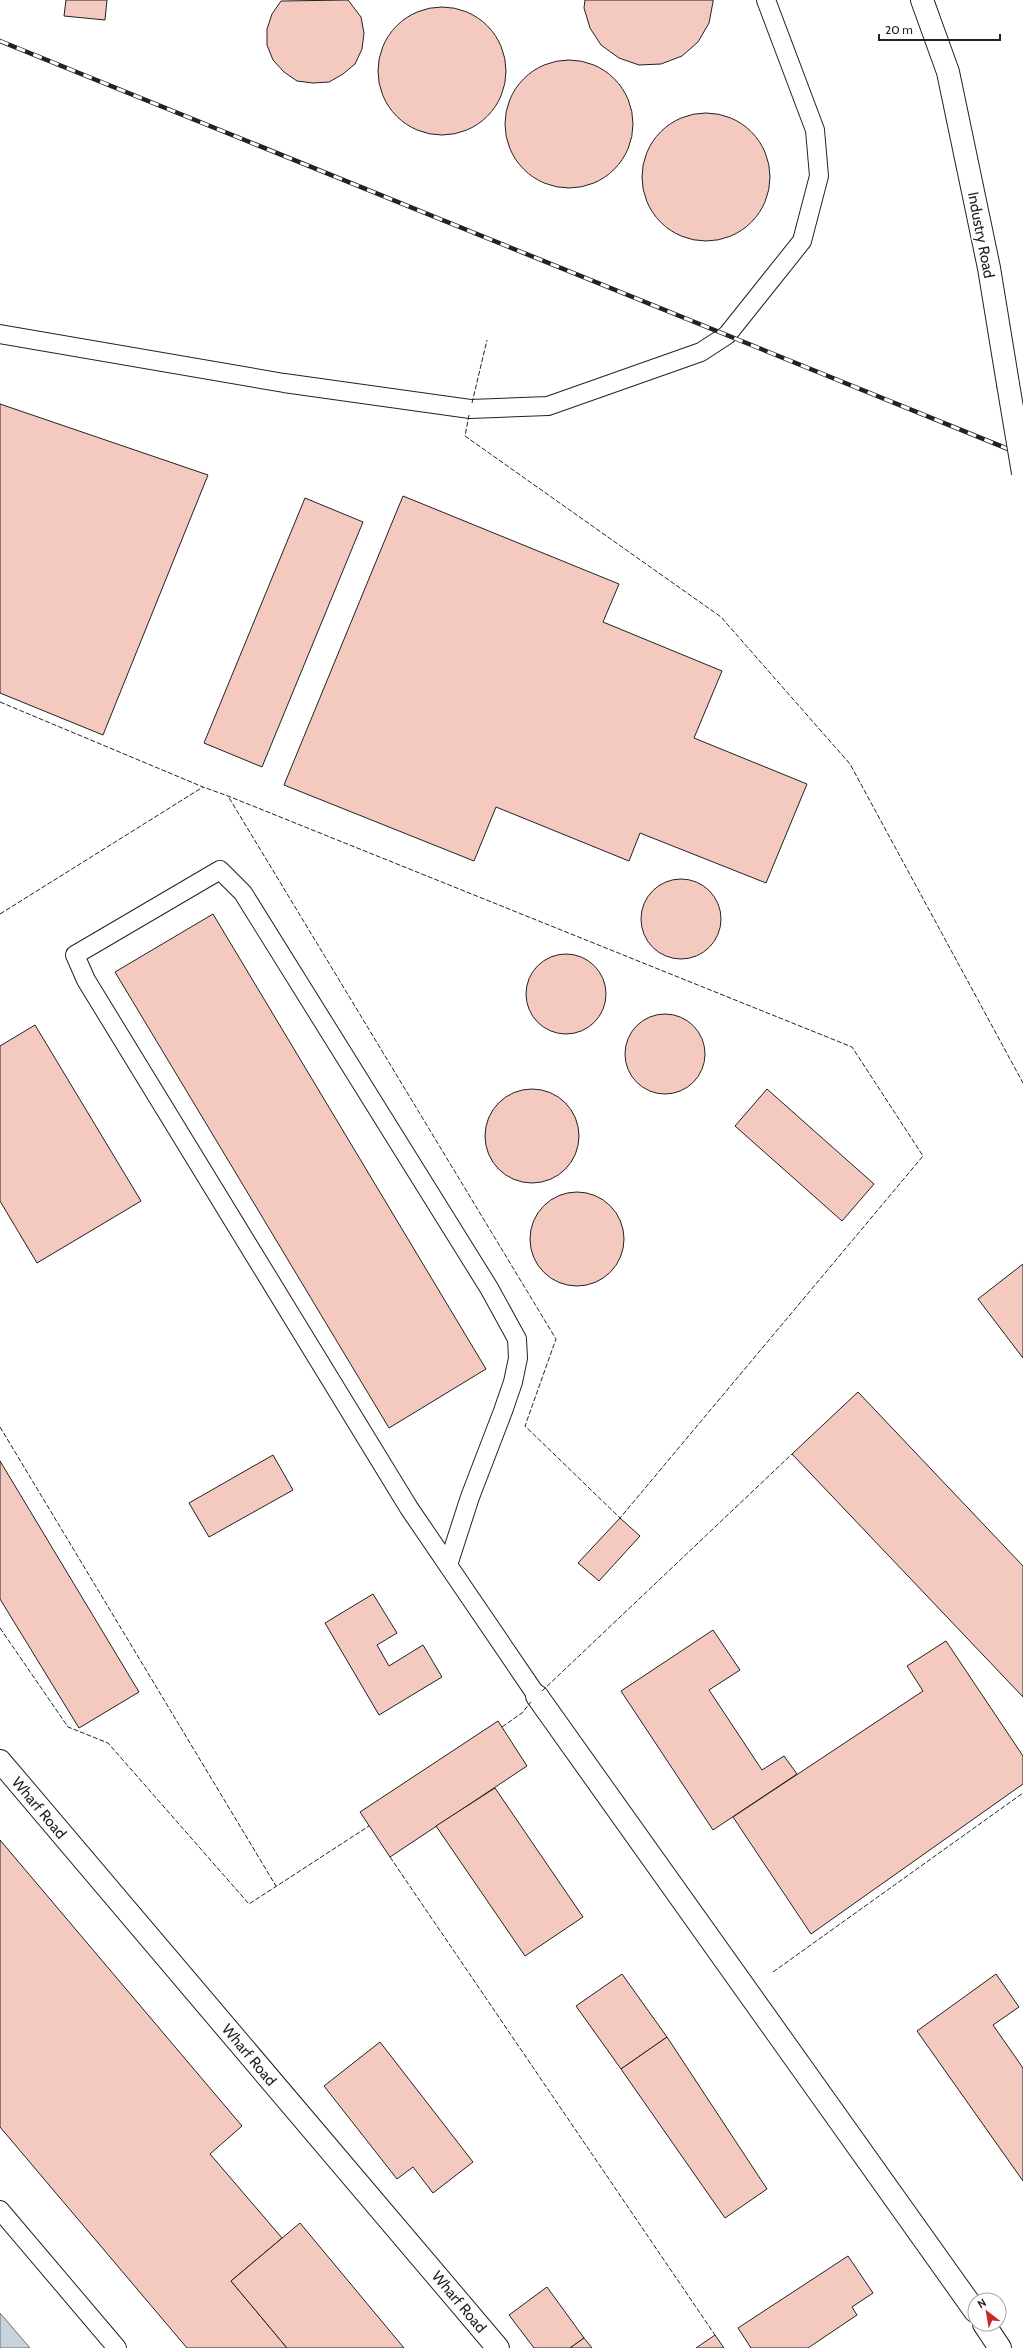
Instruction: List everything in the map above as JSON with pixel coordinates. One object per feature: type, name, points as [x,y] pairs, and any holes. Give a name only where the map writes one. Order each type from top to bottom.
[{"type":"street","name":"Industry Road","points":[[922,0],[948,72],[989,268],[1023,473]]},
{"type":"street","points":[[537,1696],[967,2300]]},
{"type":"street","name":"Wharf Road","points":[[0,1761],[498,2348]]},
{"type":"street","points":[[989,2332],[1000,2348]]},
{"type":"lane","points":[[0,334],[284,383],[470,409],[548,406],[701,352],[727,335],[802,241],[819,176],[815,130],[766,0]]},
{"type":"lane","points":[[448,1565],[470,1497],[513,1382],[518,1358],[517,1339],[485,1282],[243,893],[220,870],[75,954],[90,986],[405,1501],[448,1565],[537,1696]]},
{"type":"lane","points":[[0,2210],[117,2348]]},
{"type":"shaded area","points":[[0,2313],[30,2348],[0,2348]]},
{"type":"building","points":[[66,0],[107,0],[105,20],[64,16]]},
{"type":"building","points":[[348,0],[361,17],[364,33],[362,49],[355,64],[343,74],[329,82],[313,83],[297,81],[284,72],[273,60],[267,45],[267,29],[272,14],[281,1]]},
{"type":"building","points":[[585,0],[713,0],[713,2],[709,23],[698,42],[682,56],[661,64],[639,65],[619,58],[601,45],[590,28],[584,8]]},
{"type":"building","points":[[436,7],[448,7],[461,10],[478,18],[491,30],[503,52],[506,71],[505,83],[501,95],[495,107],[483,120],[461,132],[448,135],[436,135],[423,132],[406,124],[393,112],[381,90],[378,77],[378,65],[381,52],[389,35],[401,22],[423,10]]},
{"type":"building","points":[[563,60],[575,60],[588,63],[599,68],[610,75],[618,83],[630,105],[633,124],[632,136],[628,148],[618,165],[610,173],[588,185],[575,188],[563,188],[550,185],[539,180],[528,173],[520,165],[508,143],[505,130],[505,118],[508,105],[513,94],[520,83],[528,75],[550,63]]},
{"type":"building","points":[[700,113],[712,113],[725,116],[742,124],[755,136],[767,158],[770,177],[769,189],[765,201],[759,213],[747,226],[725,238],[712,241],[700,241],[687,238],[670,230],[657,218],[645,196],[642,183],[642,171],[645,158],[653,141],[665,128],[687,116]]},
{"type":"building","points":[[0,404],[208,475],[103,735],[0,693]]},
{"type":"building","points":[[403,496],[619,584],[603,622],[722,671],[694,738],[807,784],[766,883],[640,833],[629,861],[496,807],[474,861],[284,785]]},
{"type":"building","points":[[305,498],[363,522],[262,767],[204,743]]},
{"type":"building","points":[[673,879],[689,879],[703,885],[715,897],[721,911],[721,927],[715,941],[703,953],[689,959],[673,959],[659,953],[647,941],[641,927],[641,911],[647,897],[659,885]]},
{"type":"building","points":[[213,914],[486,1369],[389,1428],[115,972]]},
{"type":"building","points":[[558,954],[574,954],[595,965],[606,986],[606,1002],[595,1023],[574,1034],[558,1034],[544,1028],[537,1023],[532,1016],[526,1002],[526,986],[532,972],[537,965],[544,960]]},
{"type":"building","points":[[657,1014],[673,1014],[687,1021],[698,1032],[705,1046],[705,1062],[702,1069],[693,1082],[687,1087],[673,1094],[657,1094],[643,1087],[632,1076],[625,1062],[625,1046],[632,1032],[643,1021]]},
{"type":"building","points":[[35,1025],[141,1201],[37,1263],[0,1201],[0,1046]]},
{"type":"building","points":[[532,1089],[550,1093],[565,1103],[575,1118],[579,1136],[575,1154],[565,1169],[550,1179],[532,1183],[514,1179],[499,1169],[489,1154],[485,1136],[489,1118],[499,1103],[514,1093]]},
{"type":"building","points":[[767,1089],[874,1184],[842,1221],[735,1126]]},
{"type":"building","points":[[577,1192],[595,1196],[610,1206],[620,1221],[624,1239],[620,1257],[610,1272],[595,1282],[577,1286],[559,1282],[544,1272],[534,1257],[530,1239],[534,1221],[544,1206],[559,1196]]},
{"type":"building","points":[[1023,1264],[1023,1358],[978,1299]]},
{"type":"building","points":[[858,1392],[1023,1566],[1023,1697],[792,1454]]},
{"type":"building","points":[[273,1455],[293,1490],[209,1537],[189,1503]]},
{"type":"building","points":[[0,1461],[139,1692],[79,1728],[0,1599]]},
{"type":"building","points":[[620,1518],[640,1536],[599,1581],[578,1563]]},
{"type":"building","points":[[373,1594],[397,1633],[377,1645],[389,1666],[423,1645],[442,1677],[379,1715],[325,1623]]},
{"type":"building","points":[[713,1630],[740,1670],[709,1690],[762,1770],[784,1756],[797,1774],[713,1830],[621,1691]]},
{"type":"building","points":[[946,1641],[1023,1756],[1023,1784],[811,1934],[733,1817],[923,1691],[907,1666]]},
{"type":"building","points":[[498,1721],[527,1766],[390,1857],[360,1812]]},
{"type":"building","points":[[495,1788],[583,1917],[525,1956],[436,1826]]},
{"type":"building","points":[[0,1840],[242,2126],[210,2154],[282,2238],[231,2281],[287,2348],[187,2348],[0,2127]]},
{"type":"building","points":[[622,1974],[667,2037],[621,2069],[576,2006]]},
{"type":"building","points":[[996,1974],[1019,2007],[993,2025],[1023,2068],[1023,2181],[917,2031]]},
{"type":"building","points":[[667,2037],[767,2189],[725,2218],[621,2069]]},
{"type":"building","points":[[380,2042],[473,2162],[433,2193],[413,2167],[397,2179],[324,2086]]},
{"type":"building","points":[[300,2223],[404,2348],[287,2348],[231,2281]]},
{"type":"building","points":[[848,2256],[873,2293],[852,2307],[857,2315],[808,2348],[751,2348],[738,2328]]},
{"type":"building","points":[[547,2287],[584,2338],[570,2348],[534,2348],[509,2315]]},
{"type":"building","points":[[715,2335],[724,2348],[696,2348]]},
{"type":"building","points":[[584,2338],[592,2348],[570,2348]]},
{"type":"railway","points":[[0,41],[1023,455]]},
{"type":"fence","points":[[472,403],[487,340]]},
{"type":"fence","points":[[469,415],[465,436],[721,617],[850,764],[1023,1083]]},
{"type":"fence","points":[[0,702],[203,787],[228,796],[852,1047],[923,1156],[620,1518],[525,1426],[556,1339],[228,796]]},
{"type":"fence","points":[[0,914],[203,787]]},
{"type":"fence","points":[[0,1427],[276,1886]]},
{"type":"fence","points":[[542,1691],[792,1454]]},
{"type":"fence","points":[[0,1628],[68,1727],[108,1743],[249,1904],[369,1826]]},
{"type":"fence","points":[[502,1727],[522,1713],[531,1702]]},
{"type":"fence","points":[[773,1972],[1023,1793]]},
{"type":"fence","points":[[390,1857],[715,2335]]}]
